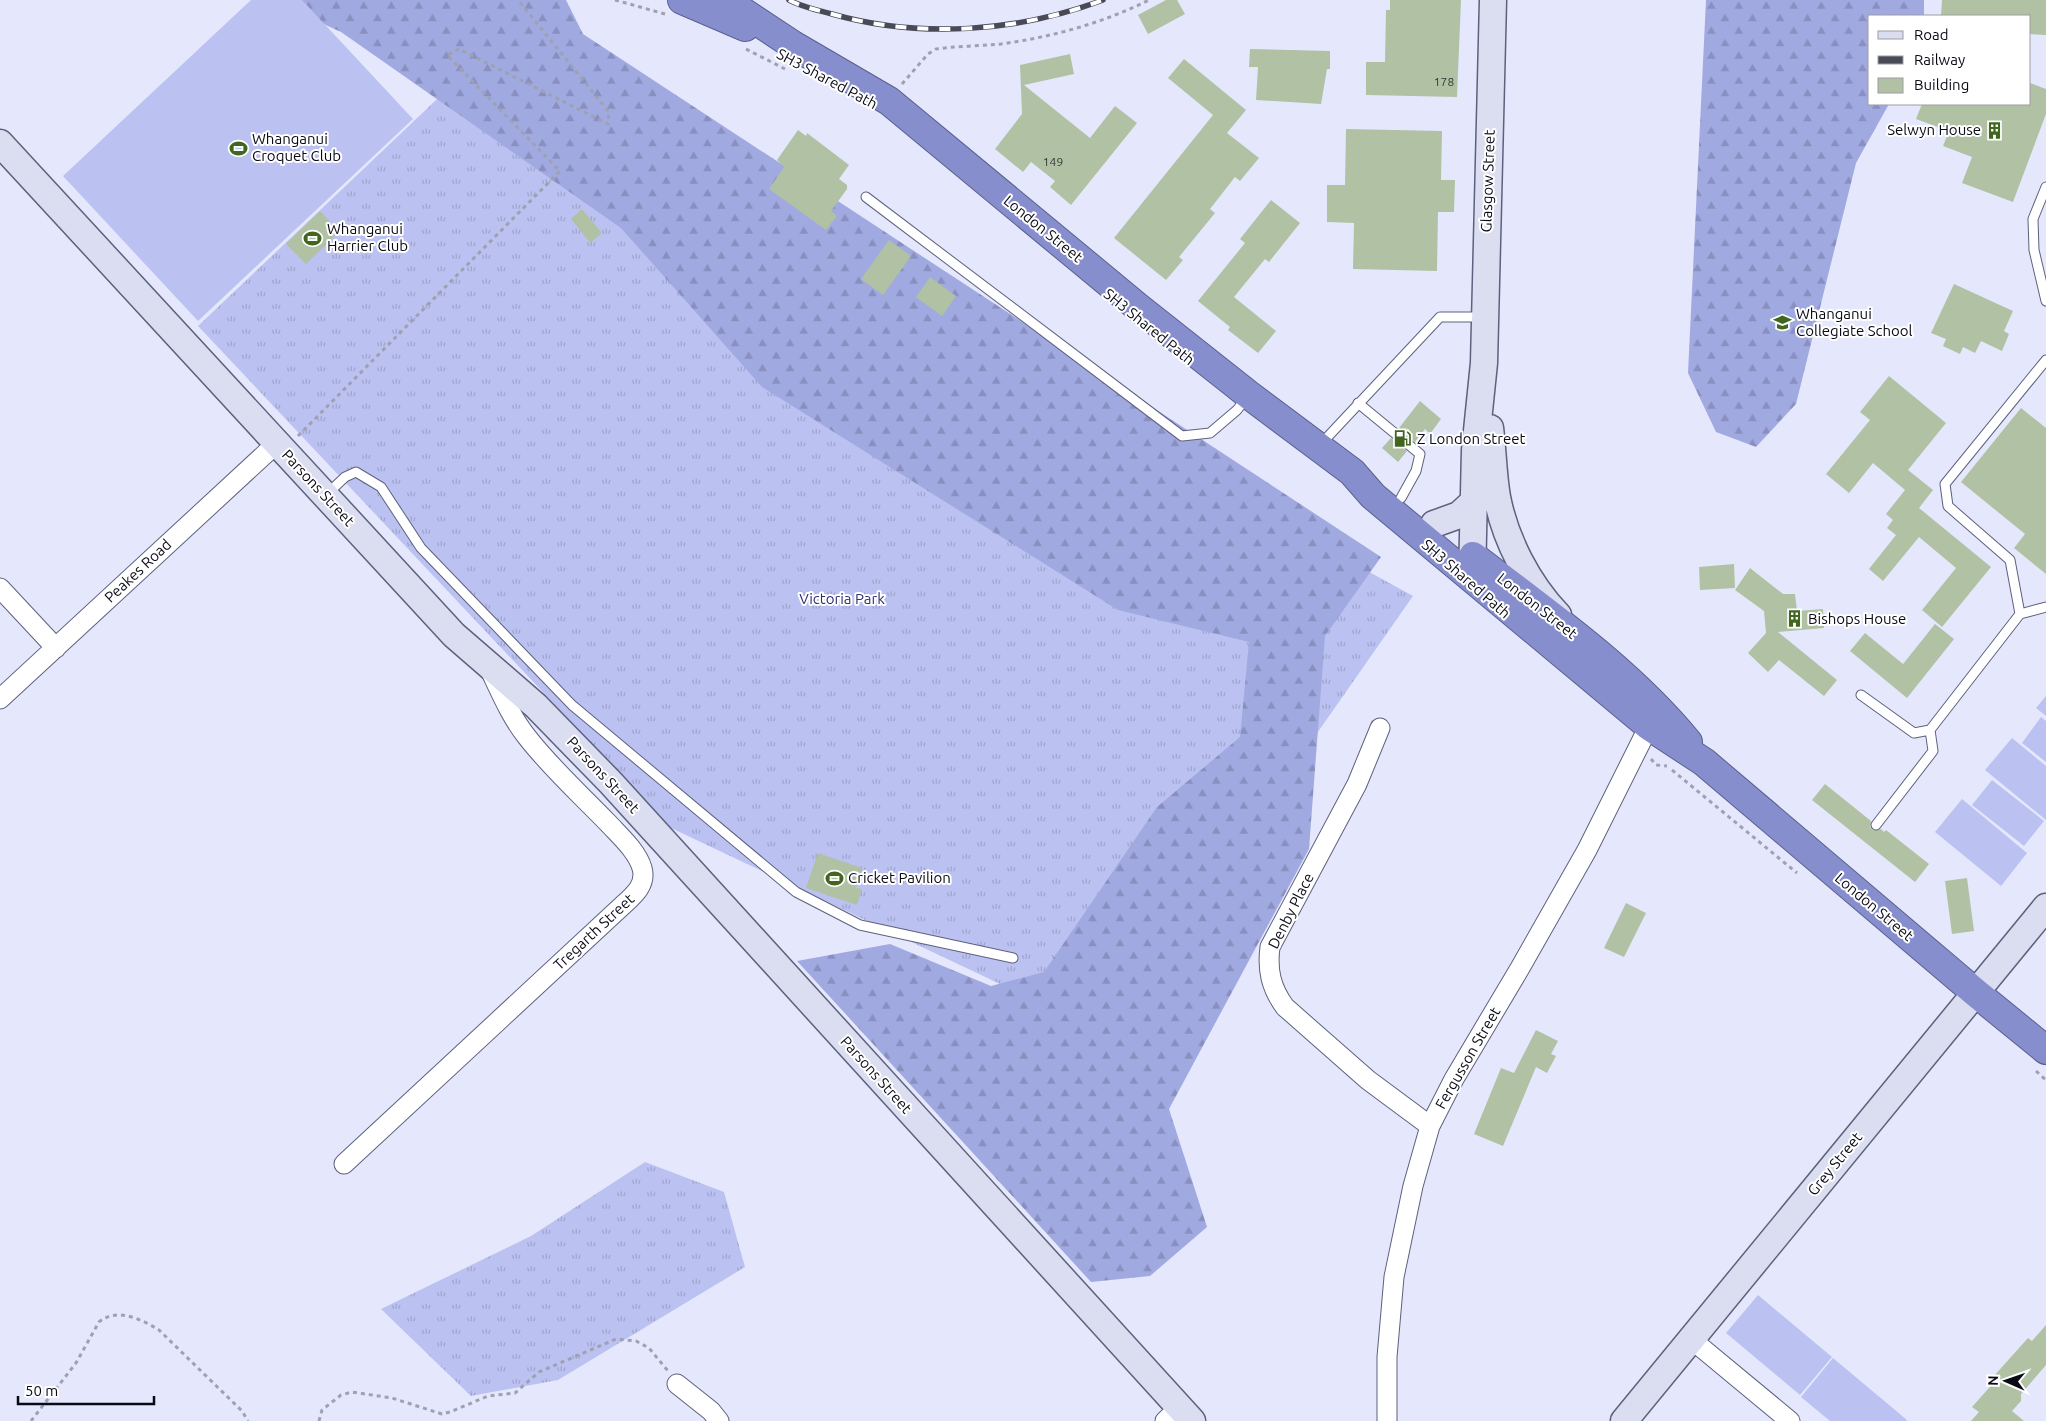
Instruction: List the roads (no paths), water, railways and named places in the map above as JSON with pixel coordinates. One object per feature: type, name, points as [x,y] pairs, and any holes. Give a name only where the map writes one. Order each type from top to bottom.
[{"type":"highway","name":"London Street","points":[[725,0],[889,102],[1139,308],[1248,395],[1352,472],[1373,496],[1589,646],[1661,710],[1704,762]]},
{"type":"highway","points":[[676,8],[726,20],[793,44]]},
{"type":"highway","name":"London Street","points":[[1352,472],[1379,483],[1434,524],[1473,567],[1649,726],[1704,762],[2046,1050]]},
{"type":"street","name":"Glasgow Street","points":[[1492,0],[1484,363],[1497,497],[1503,522],[1514,549],[1533,583],[1550,607],[1589,646]]},
{"type":"street","name":"Parsons Street","points":[[0,143],[454,636],[536,706],[611,783],[1179,1416]]},
{"type":"street","name":"Glasgow Street","points":[[1473,567],[1475,450],[1484,363]]},
{"type":"street","name":"Peakes Road","points":[[0,700],[280,447]]},
{"type":"street","points":[[1434,524],[1454,518],[1474,501]]},
{"type":"street","points":[[0,588],[56,648]]},
{"type":"street","name":"Tregarth Street","points":[[344,1164],[634,895],[643,877],[642,868],[636,856],[621,837],[528,738],[514,717],[488,665]]},
{"type":"street","name":"Fergusson Street","points":[[1387,1421],[1387,1357],[1394,1277],[1413,1186],[1430,1126],[1454,1078],[1520,968],[1587,850],[1649,726]]},
{"type":"street","name":"Denby Place","points":[[1380,728],[1357,784],[1270,947],[1268,962],[1274,994],[1285,1007],[1368,1080],[1430,1126]]},
{"type":"street","name":"Grey Street","points":[[1624,1421],[2046,907]]},
{"type":"street","points":[[1691,1339],[1790,1421]]},
{"type":"street","points":[[677,1384],[712,1411],[719,1421]]},
{"type":"lane","points":[[2046,187],[2033,219],[2034,250],[2046,301]]},
{"type":"lane","points":[[866,198],[1182,436],[1210,433],[1237,410],[1248,395]]},
{"type":"lane","points":[[1319,446],[1440,317],[1484,317]]},
{"type":"lane","points":[[2020,614],[2010,560],[1948,506],[1945,484],[2046,360]]},
{"type":"lane","points":[[1358,403],[1420,454],[1416,471],[1401,498]]},
{"type":"lane","points":[[325,495],[345,477],[356,472],[381,487],[421,548],[572,705],[796,892],[860,925],[1013,958]]},
{"type":"lane","points":[[1861,695],[1914,732],[1930,730],[2020,614],[2046,607]]},
{"type":"lane","points":[[1876,825],[1933,751],[1930,730]]},
{"type":"railway","points":[[789,0],[799,5],[865,22],[934,29],[1003,25],[1071,11],[1103,0]]},
{"type":"place","name":"Selwyn House","points":[[1995,130]]},
{"type":"place","name":"Whanganui Croquet Club","points":[[238,148]]},
{"type":"place","name":"Whanganui Harrier Club","points":[[313,238]]},
{"type":"place","name":"Whanganui Collegiate School","points":[[1782,323]]},
{"type":"place","name":"Z London Street","points":[[1403,439]]},
{"type":"place","name":"Bishops House","points":[[1794,619]]},
{"type":"place","name":"Cricket Pavilion","points":[[834,878]]},
{"type":"park label","name":"Victoria Park","points":[[842,599]]}]
